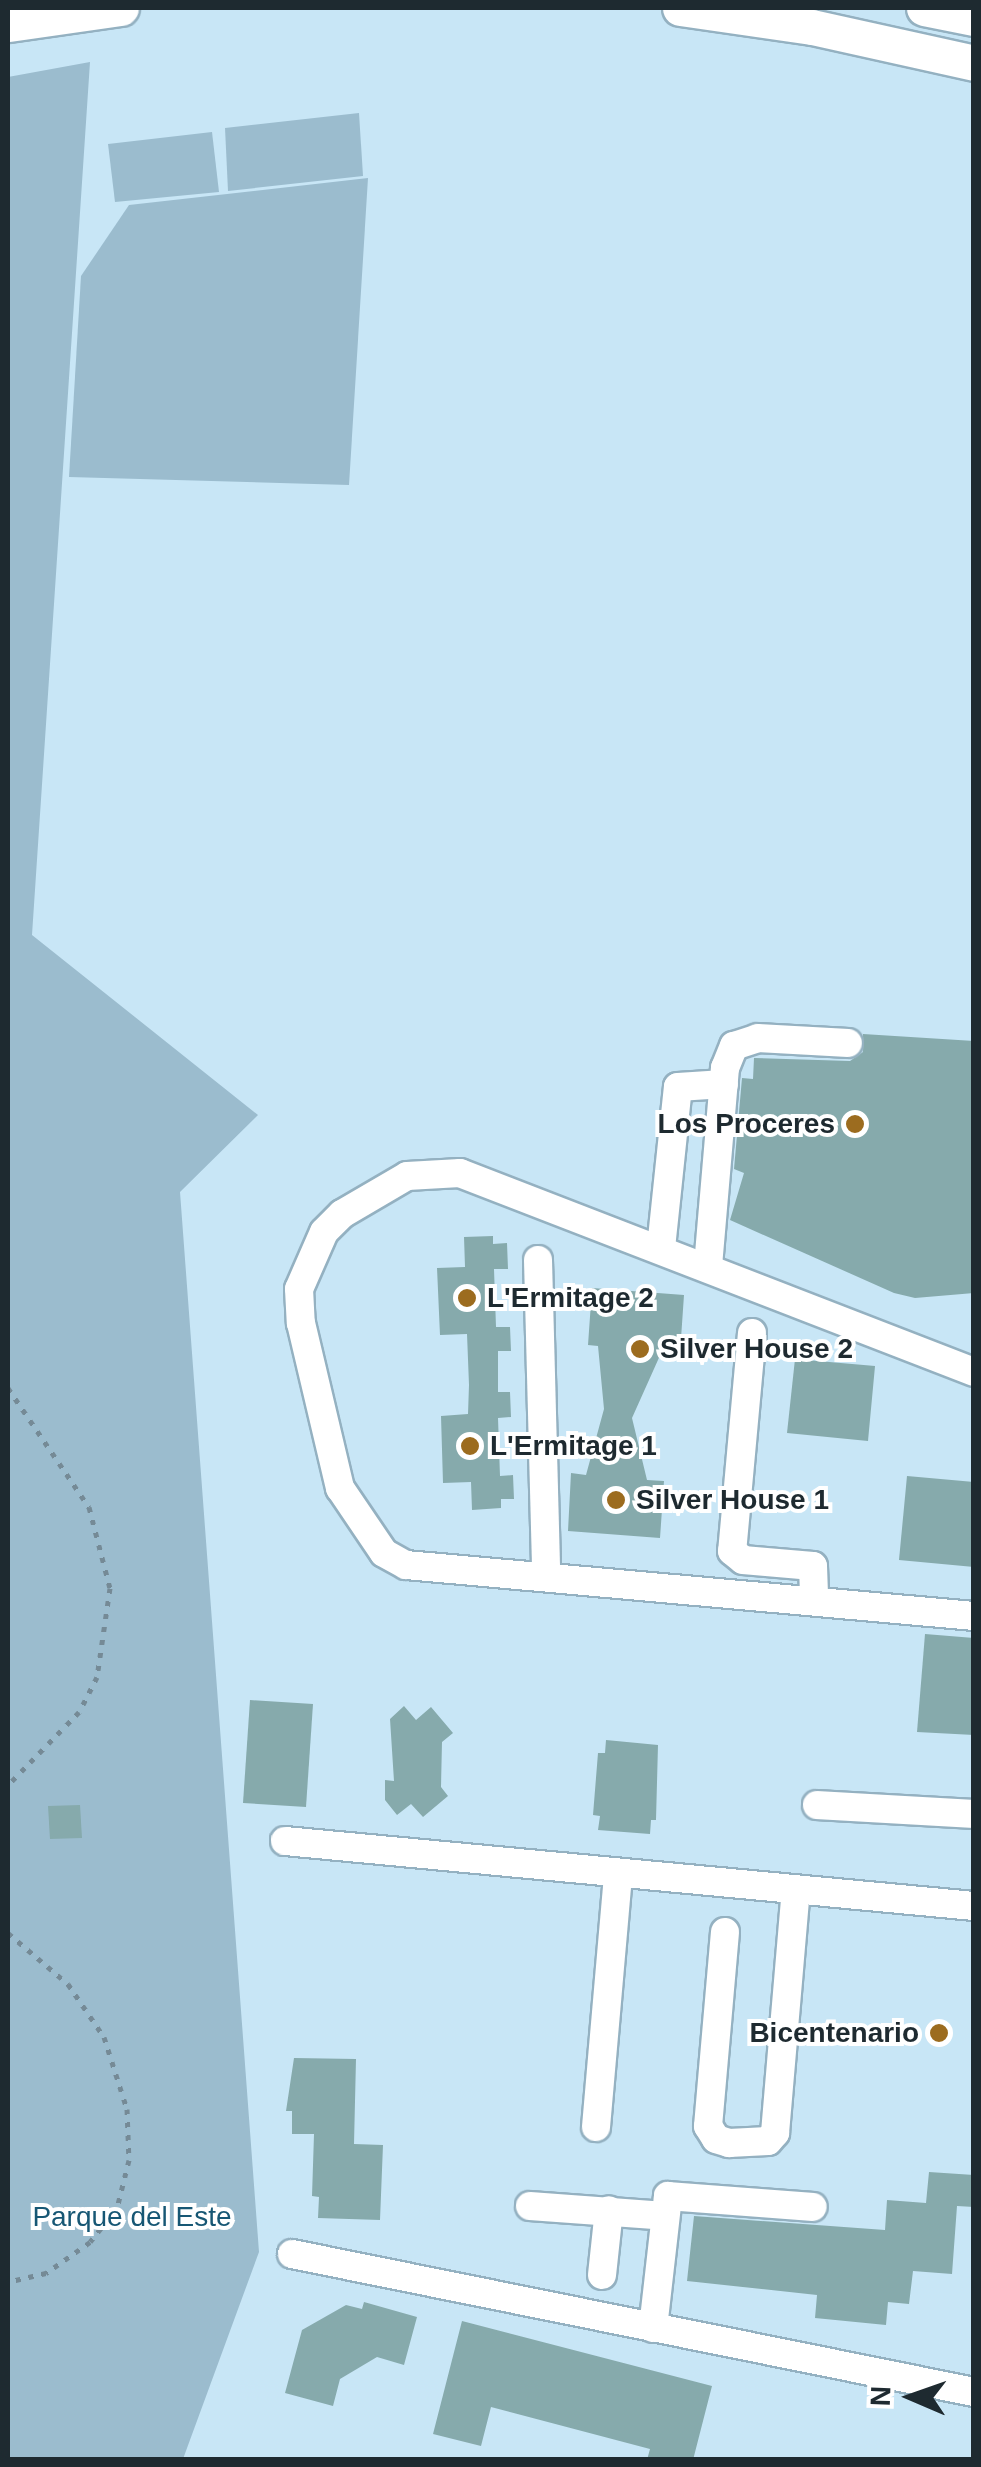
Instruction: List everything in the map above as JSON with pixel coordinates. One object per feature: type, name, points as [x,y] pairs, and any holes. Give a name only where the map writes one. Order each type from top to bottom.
[{"type":"main road","points":[[8,24],[121,8]]},
{"type":"main road","points":[[680,8],[812,27],[974,64]]},
{"type":"main road","points":[[924,8],[974,18]]},
{"type":"street","points":[[708,1266],[724,1084],[734,1046],[758,1038],[848,1042]]},
{"type":"street","points":[[661,1248],[678,1086],[724,1084]]},
{"type":"street","points":[[974,1372],[460,1173],[407,1176],[333,1223],[299,1289],[301,1322],[340,1488],[384,1553],[406,1565],[974,1616]]},
{"type":"street","points":[[538,1260],[546,1576]]},
{"type":"street","points":[[752,1333],[732,1551],[743,1560],[813,1566],[814,1601]]},
{"type":"street","points":[[818,1805],[974,1814]]},
{"type":"street","points":[[285,1841],[974,1906]]},
{"type":"street","points":[[596,2127],[618,1873]]},
{"type":"street","points":[[725,1932],[708,2126],[716,2140],[768,2141],[775,2133],[796,1890]]},
{"type":"street","points":[[654,2328],[665,2216],[672,2195],[813,2206]]},
{"type":"street","points":[[530,2206],[665,2216]]},
{"type":"street","points":[[602,2276],[609,2210]]},
{"type":"street","points":[[292,2254],[974,2392]]},
{"type":"path","points":[[8,1388],[89,1507],[110,1588],[97,1678],[79,1712],[8,1785]]},
{"type":"path","points":[[8,1934],[68,1984],[104,2037],[128,2109],[130,2160],[118,2208],[90,2242],[46,2273],[8,2282]]},
{"type":"green space","name":"Parque del Este","points":[[90,62],[32,935],[258,1115],[180,1192],[259,2252],[183,2459],[8,2460],[8,77]]},
{"type":"green space","points":[[359,113],[363,176],[228,191],[225,128]]},
{"type":"green space","points":[[212,132],[219,192],[115,202],[108,144]]},
{"type":"green space","points":[[368,178],[349,485],[69,477],[81,276],[129,205]]},
{"type":"building","name":"Los Proceres","points":[[863,1034],[974,1041],[974,1293],[915,1298],[894,1293],[730,1220],[744,1173],[734,1169],[742,1078],[753,1079],[754,1058],[850,1061],[863,1052]]},
{"type":"building","points":[[493,1236],[493,1244],[507,1243],[508,1269],[494,1269],[496,1327],[510,1327],[511,1351],[498,1351],[498,1392],[510,1392],[511,1417],[498,1418],[500,1476],[513,1475],[514,1499],[501,1499],[501,1508],[472,1510],[471,1482],[443,1483],[441,1416],[468,1414],[469,1385],[467,1334],[440,1335],[437,1268],[465,1267],[464,1237]]},
{"type":"building","points":[[592,1288],[684,1295],[680,1353],[662,1351],[632,1418],[647,1480],[664,1481],[660,1538],[568,1531],[571,1473],[586,1475],[604,1409],[598,1346],[588,1345]]},
{"type":"building","points":[[795,1359],[875,1366],[868,1441],[787,1433]]},
{"type":"building","points":[[907,1476],[974,1482],[974,1567],[899,1560]]},
{"type":"building","points":[[925,1634],[974,1638],[974,1735],[917,1732]]},
{"type":"building","points":[[250,1700],[313,1704],[306,1807],[243,1803]]},
{"type":"building","points":[[404,1706],[416,1720],[431,1707],[453,1733],[442,1742],[441,1787],[448,1796],[423,1817],[411,1804],[397,1815],[385,1800],[385,1780],[394,1781],[390,1719]]},
{"type":"building","points":[[606,1740],[658,1745],[656,1820],[651,1820],[650,1834],[598,1830],[600,1816],[593,1815],[598,1753],[605,1753]]},
{"type":"building","points":[[80,1805],[82,1838],[50,1839],[48,1806]]},
{"type":"building","points":[[294,2058],[356,2059],[354,2144],[383,2145],[380,2220],[318,2218],[319,2197],[312,2196],[314,2134],[292,2134],[292,2111],[286,2111]]},
{"type":"building","points":[[929,2172],[974,2175],[974,2207],[957,2206],[952,2274],[913,2271],[909,2304],[888,2302],[886,2325],[815,2318],[817,2295],[687,2281],[694,2216],[885,2230],[887,2200],[926,2203]]},
{"type":"building","points":[[364,2302],[417,2317],[404,2365],[377,2357],[340,2379],[333,2406],[285,2393],[302,2330],[346,2305],[362,2309]]},
{"type":"building","points":[[462,2321],[712,2386],[693,2460],[647,2460],[650,2449],[491,2407],[481,2446],[433,2434]]},
{"type":"place","name":"Los Proceres","points":[[855,1124]]},
{"type":"place","name":"L'Ermitage 2","points":[[467,1298]]},
{"type":"place","name":"Silver House 2","points":[[640,1349]]},
{"type":"place","name":"L'Ermitage 1","points":[[470,1446]]},
{"type":"place","name":"Silver House 1","points":[[616,1500]]},
{"type":"place","name":"Bicentenario","points":[[939,2033]]}]
